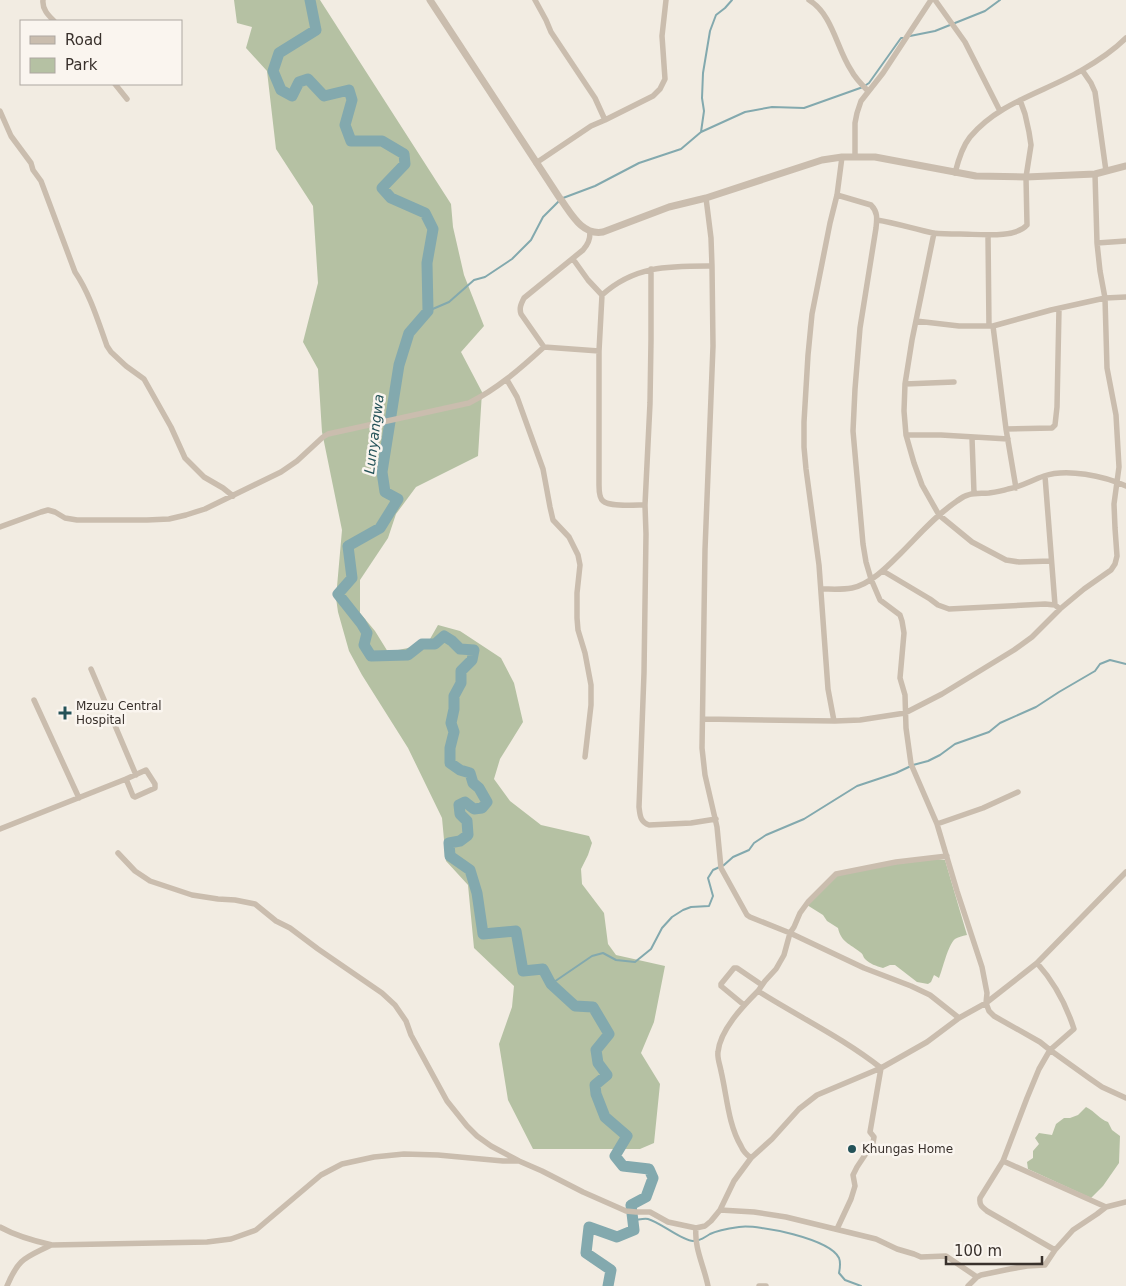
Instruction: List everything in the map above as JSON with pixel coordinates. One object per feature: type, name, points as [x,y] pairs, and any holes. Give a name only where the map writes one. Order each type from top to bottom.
[{"type":"street","points":[[43,0],[46,12],[53,20]]},
{"type":"street","points":[[430,0],[536,163],[578,222],[590,232],[603,232],[669,207],[706,198],[822,160],[842,156],[875,158],[976,176],[1026,178],[1095,174],[1126,166]]},
{"type":"street","points":[[535,0],[551,32],[595,98],[605,120]]},
{"type":"street","points":[[536,163],[591,126],[653,96],[663,84],[665,79],[662,36],[666,0]]},
{"type":"street","points":[[809,0],[816,4],[827,20],[850,70],[868,91]]},
{"type":"street","points":[[855,156],[855,123],[861,101],[883,73],[931,0]]},
{"type":"street","points":[[935,0],[964,42],[1000,111]]},
{"type":"street","points":[[955,173],[960,155],[969,138],[1000,111],[1082,70],[1125,41]]},
{"type":"street","points":[[1082,70],[1095,92],[1106,172]]},
{"type":"street","points":[[116,85],[127,98]]},
{"type":"street","points":[[877,220],[934,233],[988,235],[1023,229],[1027,225],[1026,178],[1031,145],[1030,132],[1020,100]]},
{"type":"street","points":[[0,111],[11,136],[31,163],[33,170],[41,181],[75,272],[88,295],[107,346],[126,366],[144,378],[171,427],[185,458],[204,477],[233,496]]},
{"type":"street","points":[[834,721],[828,688],[821,589],[806,469],[804,422],[812,314],[837,194],[842,156]]},
{"type":"street","points":[[703,720],[834,721],[860,720],[905,713],[942,694],[1014,650],[1032,637],[1057,607],[1111,570],[1117,556],[1114,504],[1119,467],[1118,438],[1116,415],[1107,368],[1104,298],[1097,243],[1095,174]]},
{"type":"street","points":[[837,194],[871,205],[877,214],[860,328],[853,431],[866,562],[880,600],[900,615],[902,621],[904,633],[900,678],[905,695],[905,713],[912,766],[937,824],[982,967],[986,1003],[989,1011],[994,1016],[1034,1038],[1102,1087],[1126,1098]]},
{"type":"street","points":[[706,198],[711,238],[713,346],[705,550],[702,748],[705,775],[716,819],[721,866],[747,914],[864,968],[930,995],[959,1018]]},
{"type":"street","points":[[544,347],[521,314],[520,304],[524,298],[573,259],[587,245],[590,240],[590,232]]},
{"type":"street","points":[[934,233],[912,340],[906,384],[904,411],[906,435],[914,463],[922,485],[939,515],[972,542],[1001,558],[1019,562],[1051,561]]},
{"type":"street","points":[[988,235],[991,326],[1016,488]]},
{"type":"street","points":[[1097,243],[1126,241]]},
{"type":"street","points":[[573,259],[602,295]]},
{"type":"street","points":[[645,506],[609,504],[603,502],[600,498],[599,351],[602,295],[624,280],[651,269],[670,266],[712,266]]},
{"type":"street","points":[[651,269],[650,394],[645,506],[644,672],[638,803],[640,818],[645,824],[649,825],[691,823],[716,819]]},
{"type":"street","points":[[916,321],[959,326],[991,326],[1104,298],[1126,297]]},
{"type":"street","points":[[1006,429],[1052,428],[1055,425],[1059,309]]},
{"type":"street","points":[[0,526],[48,510],[64,518],[78,520],[169,519],[186,515],[206,509],[281,472],[328,434],[469,403],[507,380],[544,347],[599,351]]},
{"type":"street","points":[[507,380],[517,397],[543,469],[553,520],[569,537],[578,555],[580,565],[577,593],[578,630],[585,652],[591,685],[591,705],[585,757]]},
{"type":"street","points":[[906,384],[954,382]]},
{"type":"street","points":[[906,435],[1008,439]]},
{"type":"street","points":[[972,438],[974,493]]},
{"type":"street","points":[[821,589],[852,588],[871,579],[882,571],[943,510],[966,495],[1016,488],[1045,476],[1070,473],[1116,482],[1126,486]]},
{"type":"street","points":[[1045,476],[1051,561],[1057,607]]},
{"type":"street","points":[[882,571],[949,610],[1045,604],[1057,607]]},
{"type":"street","points":[[92,668],[136,775]]},
{"type":"street","points":[[34,700],[79,798]]},
{"type":"street","points":[[0,829],[126,778],[148,771],[155,784],[155,788],[135,797],[126,778]]},
{"type":"street","points":[[937,824],[983,808],[1018,792]]},
{"type":"street","points":[[118,853],[135,871],[150,881],[192,895],[255,904],[276,921],[290,928],[382,992],[395,1005],[406,1021],[410,1035],[447,1101],[477,1136],[491,1146],[583,1192],[626,1210],[650,1212],[668,1222],[696,1228],[708,1224],[720,1210],[734,1181],[751,1158],[800,1109],[817,1096],[881,1068],[926,1042],[959,1018],[986,1003],[1036,963],[1094,902],[1126,872]]},
{"type":"street","points":[[751,1158],[740,1144],[730,1118],[718,1051],[732,1021],[776,970],[784,955],[790,933],[800,913],[836,874],[868,866],[947,856]]},
{"type":"street","points":[[1036,963],[1051,981],[1062,999],[1074,1029],[1050,1050],[1039,1069],[1003,1161],[980,1198],[980,1205],[987,1211],[1055,1250]]},
{"type":"street","points":[[744,1005],[721,986],[734,968],[737,968],[762,985]]},
{"type":"street","points":[[758,991],[842,1041],[881,1068]]},
{"type":"street","points":[[837,1229],[852,1199],[853,1175],[873,1143],[874,1137],[870,1132],[881,1068]]},
{"type":"street","points":[[0,1227],[35,1241],[52,1245],[207,1242],[231,1239],[256,1230],[321,1175],[342,1164],[374,1157],[404,1154],[519,1161]]},
{"type":"street","points":[[1003,1161],[1106,1207]]},
{"type":"street","points":[[968,1286],[977,1276],[1027,1266],[1045,1266],[1055,1250],[1073,1230],[1106,1207],[1126,1202]]},
{"type":"street","points":[[720,1210],[754,1212],[786,1217],[876,1239],[921,1257],[948,1257],[977,1276]]},
{"type":"street","points":[[696,1228],[696,1246],[708,1286]]},
{"type":"street","points":[[7,1286],[19,1264],[28,1256],[52,1245]]},
{"type":"street","points":[[760,1286],[766,1286]]},
{"type":"green space","points":[[234,0],[320,0],[451,204],[453,227],[464,275],[484,326],[461,352],[482,392],[478,456],[416,487],[396,514],[388,538],[360,580],[360,613],[375,631],[388,652],[408,648],[430,639],[438,625],[460,631],[501,658],[514,683],[523,722],[500,759],[494,779],[510,801],[541,825],[589,836],[592,843],[581,869],[582,884],[604,913],[608,944],[616,955],[665,966],[654,1022],[641,1053],[660,1084],[654,1143],[640,1149],[533,1149],[508,1100],[499,1044],[512,1007],[514,986],[474,948],[468,885],[446,861],[442,818],[408,748],[349,651],[336,598],[342,530],[322,432],[318,369],[303,342],[318,283],[313,206],[276,149],[267,71],[246,48],[252,27],[237,23]]},
{"type":"green space","points":[[937,859],[945,860],[967,935],[957,938],[952,942],[939,978],[934,975],[928,984],[917,982],[895,965],[883,968],[869,962],[844,940],[838,928],[827,921],[823,915],[807,905],[836,876],[873,867]]},
{"type":"green space","points":[[1086,1107],[1108,1122],[1112,1130],[1120,1136],[1119,1163],[1103,1186],[1091,1198],[1028,1169],[1027,1162],[1033,1158],[1033,1151],[1039,1144],[1035,1138],[1039,1133],[1052,1135],[1056,1124],[1064,1118],[1078,1115]]},
{"type":"waterway","name":"Lunyangwa","points":[[310,0],[316,30],[279,53],[273,71],[281,90],[292,96],[299,82],[308,79],[324,96],[349,90],[352,100],[345,125],[351,141],[382,141],[404,154],[405,164],[382,188],[391,198],[425,213],[433,229],[427,263],[428,311],[409,333],[399,365],[382,472],[385,492],[398,499],[380,528],[348,546],[352,578],[338,594],[367,633],[364,645],[371,656],[408,655],[422,644],[435,644],[444,636],[460,649],[474,650],[472,660],[461,671],[461,683],[454,696],[451,723],[454,732],[450,748],[450,763],[460,770],[470,773],[473,783],[479,788],[487,802],[482,808],[474,809],[465,802],[459,805],[460,814],[467,821],[468,835],[460,841],[449,843],[450,856],[470,870],[477,893],[483,934],[516,931],[523,971],[543,969],[551,984],[575,1006],[593,1007],[609,1034],[596,1050],[598,1063],[607,1075],[595,1085],[596,1094],[605,1117],[627,1136],[615,1156],[623,1166],[649,1169],[653,1178],[646,1197],[631,1205],[634,1230],[617,1237],[589,1227],[586,1253],[611,1270],[608,1286]]},
{"type":"waterway","points":[[563,198],[595,186],[639,163],[681,149],[701,132],[704,111],[702,98],[703,73],[710,31],[716,15],[732,0]]},
{"type":"waterway","points":[[910,36],[935,31],[985,11],[1000,0]]},
{"type":"waterway","points":[[701,132],[745,112],[772,107],[804,108],[863,87],[869,83],[901,38],[903,38]]},
{"type":"waterway","points":[[428,311],[449,302],[474,280],[485,277],[512,259],[531,240],[543,217],[559,201]]},
{"type":"waterway","points":[[551,984],[592,956],[603,953],[616,960],[635,962],[651,949],[662,928],[672,917],[691,907],[709,906],[713,896],[708,878],[713,870],[724,865],[733,857],[749,850],[754,843],[766,835],[804,819],[857,786],[928,761],[955,744],[989,732],[1000,723],[1036,707],[1095,671],[1100,664],[1110,660],[1126,664]]},
{"type":"waterway","points":[[633,1220],[648,1219],[683,1238],[693,1241],[700,1240],[716,1232],[739,1227],[762,1228],[793,1234],[809,1239],[833,1251],[840,1260],[839,1273],[845,1280],[861,1286]]},
{"type":"place","name":"Mzuzu Central Hospital","points":[[65,713]]},
{"type":"place","name":"Khungas Home","points":[[852,1149]]}]
